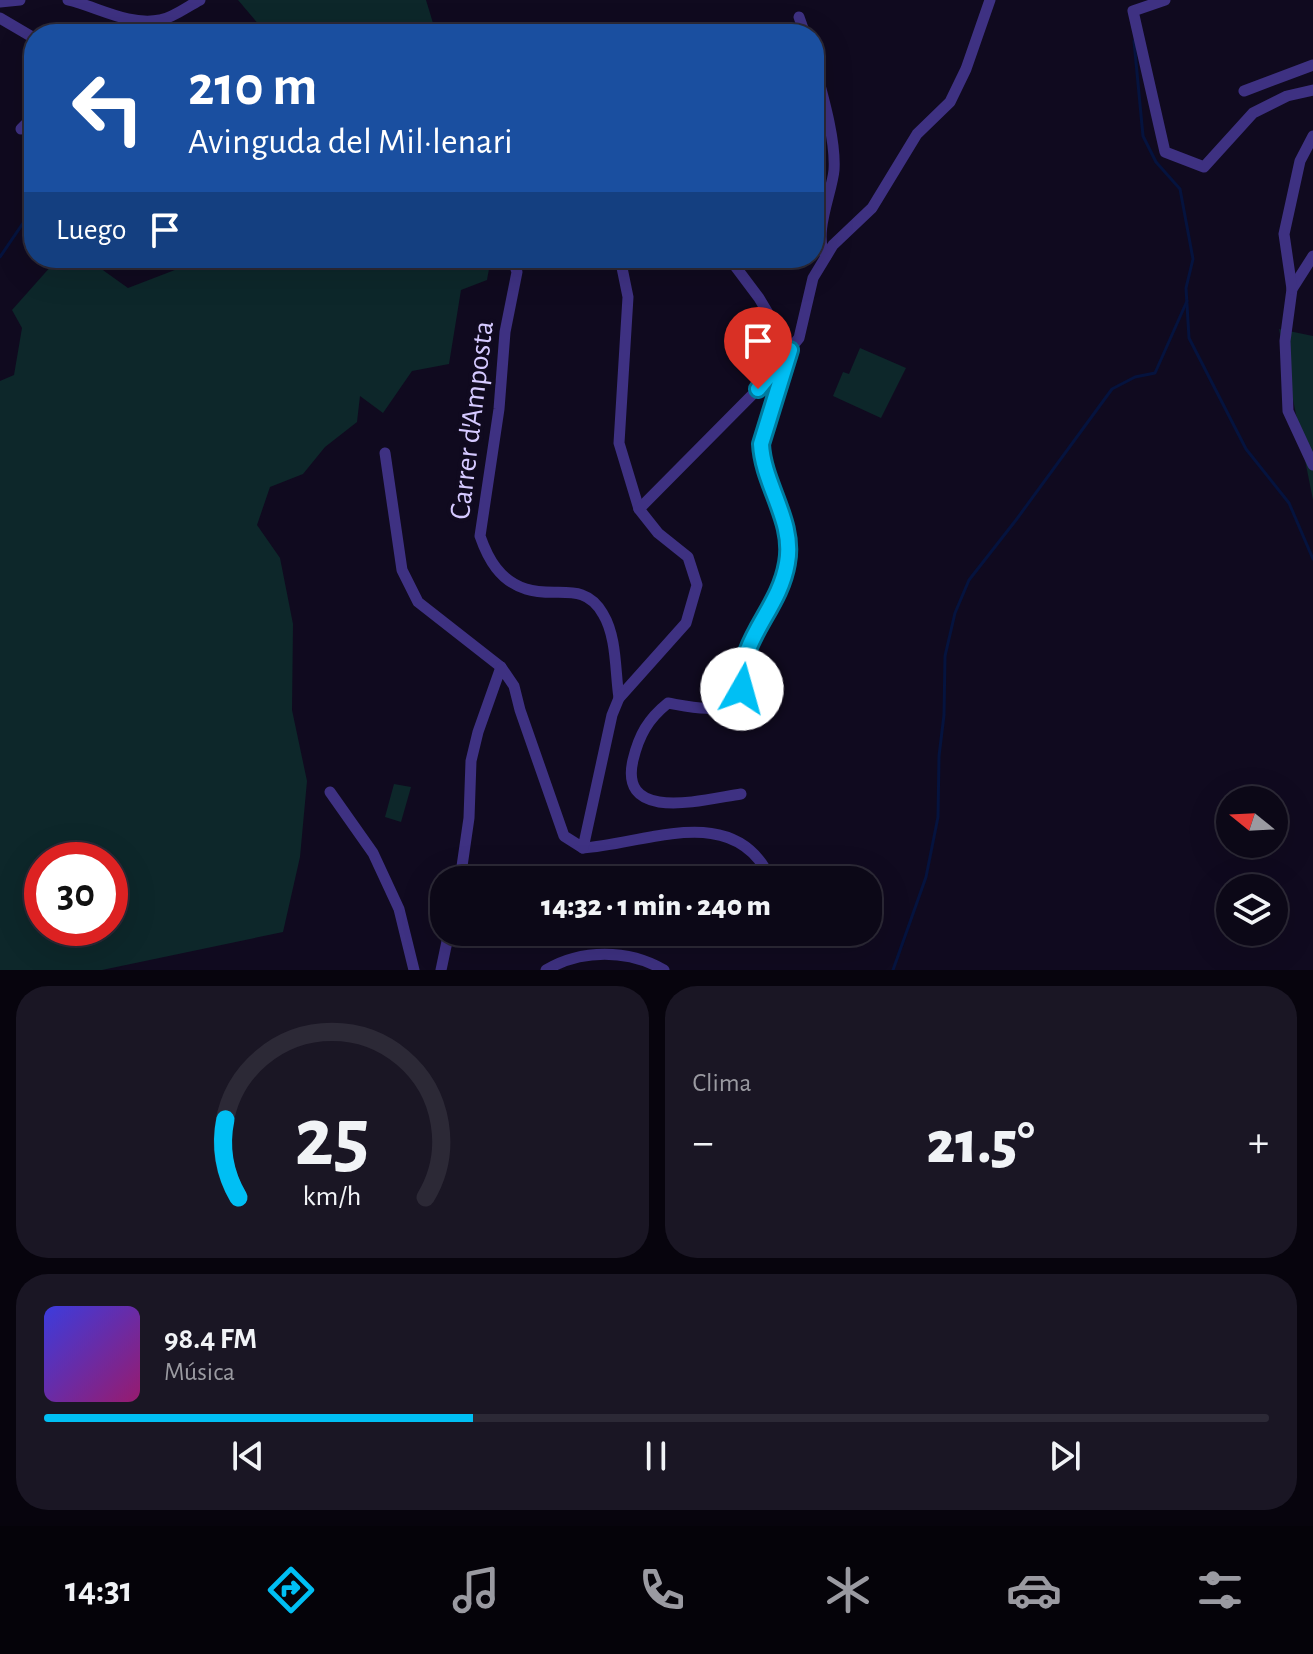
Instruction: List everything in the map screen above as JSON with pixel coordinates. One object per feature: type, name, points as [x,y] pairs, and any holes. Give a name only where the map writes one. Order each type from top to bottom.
[{"type":"street","points":[[0,2],[20,0]]},
{"type":"street","points":[[68,0],[95,6],[117,17],[139,20],[162,20],[200,0]]},
{"type":"street","points":[[824,259],[833,245],[872,208],[917,134],[950,102],[966,69],[990,0]]},
{"type":"street","points":[[1165,0],[1133,11],[1165,152],[1204,167],[1253,113],[1287,96],[1313,90]]},
{"type":"street","points":[[799,17],[801,24]]},
{"type":"street","points":[[0,18],[24,32]]},
{"type":"street","points":[[1244,91],[1313,65]]},
{"type":"street","points":[[824,106],[834,167],[824,214]]},
{"type":"street","points":[[21,129],[24,126]]},
{"type":"street","points":[[1313,136],[1300,161],[1284,234],[1292,289],[1285,341],[1288,411],[1313,465]]},
{"type":"street","points":[[824,252],[826,256]]},
{"type":"street","points":[[1292,289],[1313,256]]},
{"type":"street","name":"Carrer d'Amposta","points":[[516,268],[480,536],[486,554],[497,571],[526,589],[576,593],[586,595],[595,602],[610,629],[619,698]]},
{"type":"street","points":[[583,848],[612,715],[619,698],[686,623],[697,585],[688,557],[658,533],[639,509],[619,443],[628,297],[622,268]]},
{"type":"street","points":[[736,268],[759,298],[790,350],[761,444],[762,459],[788,534],[787,564],[771,607],[743,659],[742,689],[737,701],[724,707],[668,703],[653,715],[643,730],[631,773],[633,787],[643,798],[665,804],[741,794]]},
{"type":"street","points":[[639,509],[758,389],[799,338],[813,278],[819,268]]},
{"type":"street","points":[[385,453],[402,570],[418,602],[501,667],[514,686],[564,836],[583,848],[670,832],[707,833],[725,836],[741,844],[762,866]]},
{"type":"street","points":[[462,866],[469,818],[471,761],[501,667]]},
{"type":"street","points":[[330,792],[373,853],[399,909],[414,970]]},
{"type":"street","points":[[441,970],[446,946]]},
{"type":"street","points":[[546,970],[560,962],[605,954],[631,956],[664,970]]},
{"type":"green space","points":[[238,0],[426,0],[433,24],[258,24]]},
{"type":"green space","points":[[49,268],[100,268],[128,288],[180,268],[489,268],[487,280],[461,290],[449,364],[412,371],[383,413],[360,396],[357,422],[325,447],[303,474],[270,487],[257,525],[280,558],[293,624],[292,710],[307,781],[300,857],[283,932],[102,970],[0,970],[0,381],[14,375],[22,328],[12,310]]},
{"type":"green space","points":[[1279,329],[1313,336],[1313,500]]},
{"type":"green space","points":[[860,348],[906,368],[881,418],[833,396],[843,372],[849,374]]},
{"type":"green space","points":[[394,784],[411,787],[401,822],[385,817]]},
{"type":"waterway","points":[[1134,41],[1143,136],[1156,162],[1180,189],[1193,259],[1186,288],[1189,338],[1246,449],[1289,503],[1313,559]]},
{"type":"waterway","points":[[0,257],[24,222]]},
{"type":"waterway","points":[[893,970],[926,877],[938,817],[945,656],[955,613],[969,580],[1112,389],[1135,377],[1155,373],[1187,301]]},
{"type":"route","points":[[742,689],[743,659],[771,607],[787,564],[788,534],[762,459],[761,444],[790,350],[758,389]]}]
